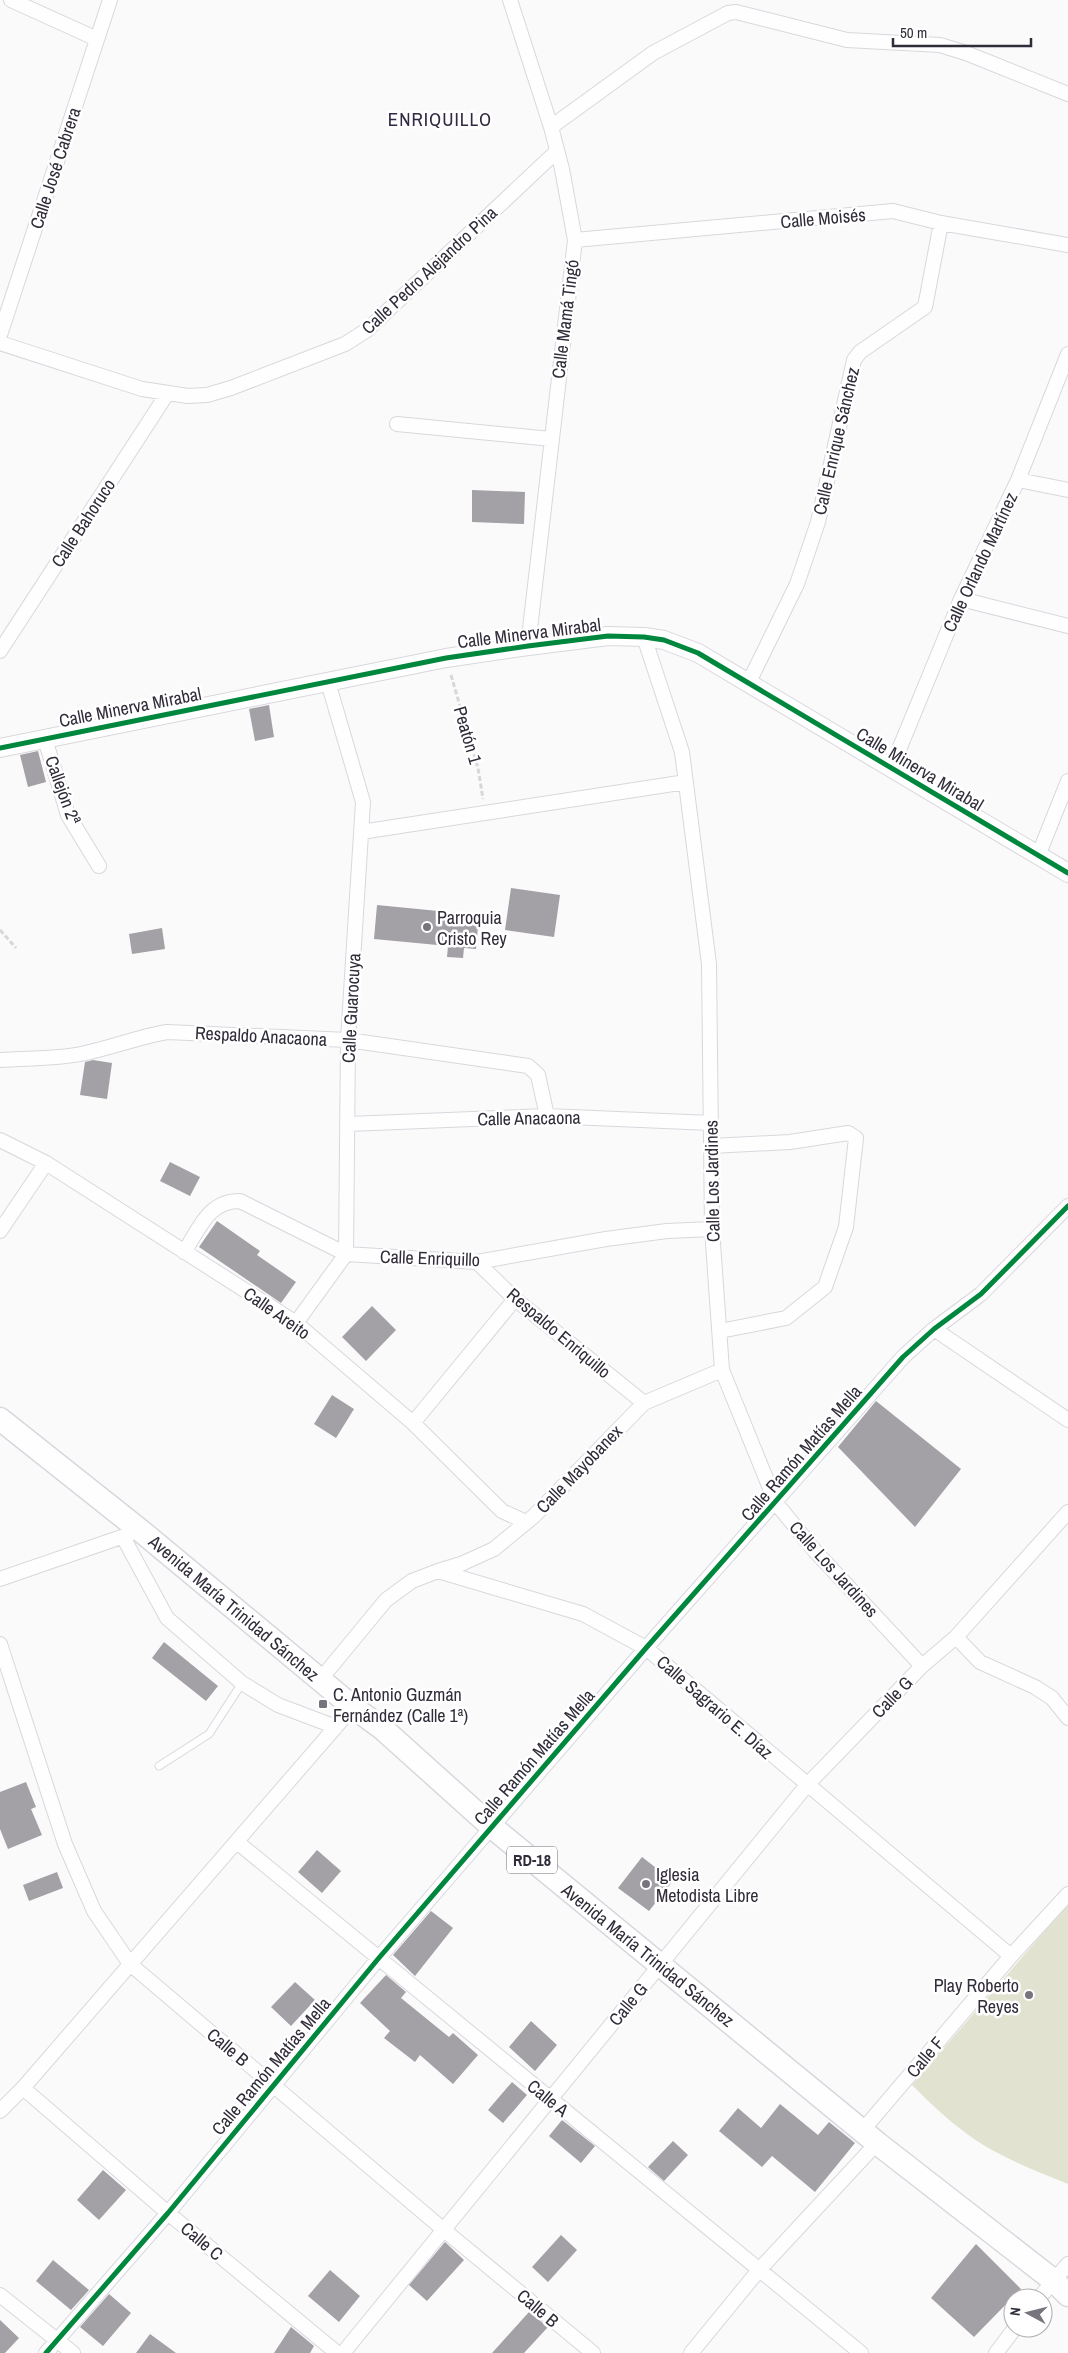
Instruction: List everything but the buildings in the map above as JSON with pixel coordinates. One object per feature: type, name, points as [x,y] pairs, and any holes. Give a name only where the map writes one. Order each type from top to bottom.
[{"type":"main road","name":"Avenida María Trinidad Sánchez","points":[[0,1419],[132,1534],[383,1729],[492,1827],[870,2137],[1063,2280]]},
{"type":"street","points":[[11,0],[97,39]]},
{"type":"street","name":"Calle José Cabrera","points":[[0,335],[110,0]]},
{"type":"street","name":"Calle Mamá Tingó","points":[[513,2],[562,169],[575,240],[528,646]]},
{"type":"street","points":[[551,127],[653,53],[728,13],[747,7],[848,40],[940,45],[966,53],[1068,94]]},
{"type":"street","name":"Calle Pedro Alejandro Pina","points":[[0,343],[142,389],[188,396],[216,393],[345,344],[367,330],[557,151]]},
{"type":"street","name":"Calle Moisés","points":[[575,240],[893,211],[941,223],[1068,245]]},
{"type":"street","name":"Calle Enrique Sánchez","points":[[749,682],[798,584],[818,522],[854,360],[860,352],[925,306],[941,223]]},
{"type":"street","name":"Calle Orlando Martínez","points":[[892,769],[961,599],[1018,480],[1066,362]]},
{"type":"street","name":"Calle Bahoruco","points":[[0,651],[5,634],[167,394]]},
{"type":"street","points":[[397,424],[551,439]]},
{"type":"street","points":[[1018,480],[1068,490]]},
{"type":"street","points":[[961,599],[1068,626]]},
{"type":"street","name":"Calle Minerva Mirabal","points":[[0,748],[446,658],[608,636],[644,637],[664,640],[698,653],[1068,873]]},
{"type":"street","name":"Calle Los Jardines","points":[[644,637],[682,752],[709,964],[712,1230],[722,1370],[776,1503],[815,1551],[922,1666]]},
{"type":"street","name":"Calle Guarocuya","points":[[328,682],[363,802],[348,1040],[346,1254]]},
{"type":"street","name":"Callejón 2ª","points":[[45,739],[68,815],[99,866]]},
{"type":"street","points":[[1038,856],[1068,780]]},
{"type":"street","points":[[361,832],[686,782]]},
{"type":"street","name":"Respaldo Anacaona","points":[[0,1060],[78,1054],[112,1047],[144,1036],[167,1032],[348,1040],[528,1066],[538,1075],[547,1116]]},
{"type":"street","name":"Calle Anacaona","points":[[348,1124],[547,1116],[711,1123]]},
{"type":"street","points":[[711,1146],[790,1142],[848,1133],[856,1138],[846,1227],[825,1287],[786,1318],[720,1331]]},
{"type":"street","name":"Calle Areito","points":[[0,1140],[46,1163],[296,1323],[412,1423],[502,1511],[526,1522]]},
{"type":"street","points":[[0,1231],[46,1163]]},
{"type":"street","name":"Calle Enriquillo","points":[[184,1252],[212,1209],[226,1201],[240,1201],[346,1254],[477,1262],[614,1238],[667,1231],[712,1230]]},
{"type":"street","name":"Calle Ramón Matías Mella","points":[[46,2353],[168,2213],[378,1959],[646,1648],[776,1503],[902,1357],[934,1329],[982,1294],[1068,1206]]},
{"type":"street","points":[[296,1323],[346,1254]]},
{"type":"street","name":"Respaldo Enriquillo","points":[[477,1262],[515,1298],[644,1402]]},
{"type":"street","points":[[412,1423],[515,1298]]},
{"type":"street","points":[[934,1329],[1068,1420]]},
{"type":"street","name":"Calle Mayobanex","points":[[438,1571],[461,1564],[494,1549],[526,1522],[644,1402],[722,1370]]},
{"type":"street","name":"Calle G","points":[[343,2353],[807,1785],[922,1666],[956,1637],[1068,1512]]},
{"type":"street","points":[[0,1579],[132,1534],[167,1618],[242,1684],[278,1705],[336,1727]]},
{"type":"street","points":[[320,1680],[386,1600],[412,1581],[438,1571]]},
{"type":"street","name":"Calle Sagrario E. Díaz","points":[[438,1571],[583,1614],[646,1648],[1011,1956]]},
{"type":"street","points":[[956,1637],[980,1662],[1035,1687],[1052,1698],[1068,1718]]},
{"type":"street","name":"Calle B","points":[[0,1644],[65,1844],[94,1911],[130,1964],[444,2230],[593,2353]]},
{"type":"street","points":[[0,2110],[23,2088],[353,1707]]},
{"type":"street","name":"Calle A","points":[[236,1842],[861,2353]]},
{"type":"street","name":"Calle F","points":[[690,2353],[870,2137],[1011,1956],[1068,1894]]},
{"type":"street","name":"Calle C","points":[[23,2088],[168,2213],[337,2353]]},
{"type":"street","points":[[1052,2288],[1063,2280]]},
{"type":"street","points":[[0,2295],[73,2353]]},
{"type":"street","points":[[996,2353],[1007,2338]]},
{"type":"lane","points":[[159,1766],[209,1734],[242,1684]]},
{"type":"path","points":[[0,930],[16,948]]},
{"type":"green space","name":"Play Roberto Reyes","points":[[1068,1904],[1068,2184],[1020,2164],[985,2146],[949,2120],[912,2085]]},
{"type":"cycle path","points":[[0,748],[446,658],[608,636],[644,637],[664,640],[698,653],[1068,873]]},
{"type":"cycle path","points":[[46,2353],[168,2213],[378,1959],[646,1648],[903,1357],[934,1329],[981,1294],[1068,1206]]},
{"type":"place","name":"Parroquia Cristo Rey","points":[[427,927]]},
{"type":"place","name":"C. Antonio Guzmán Fernández (Calle 1ª)","points":[[323,1704]]},
{"type":"place","name":"Iglesia Metodista Libre","points":[[646,1884]]},
{"type":"place","name":"Play Roberto Reyes","points":[[1029,1995]]},
{"type":"district","name":"ENRIQUILLO","points":[[440,119]]}]
